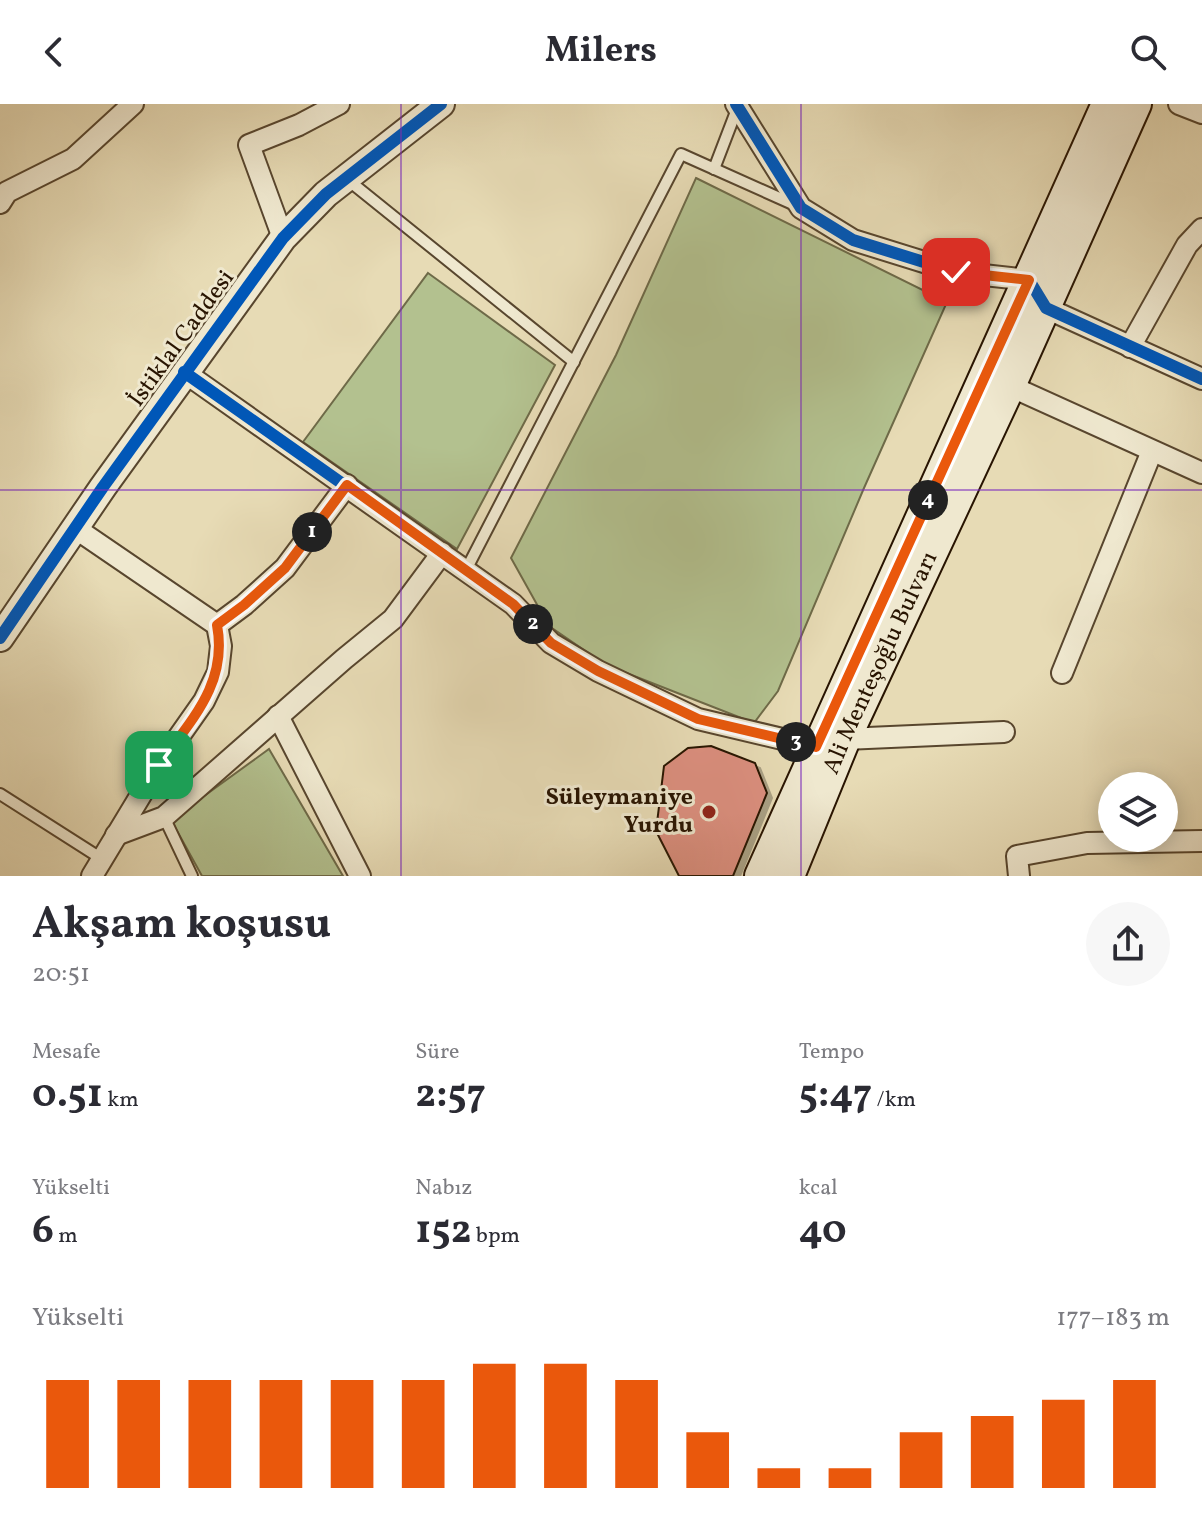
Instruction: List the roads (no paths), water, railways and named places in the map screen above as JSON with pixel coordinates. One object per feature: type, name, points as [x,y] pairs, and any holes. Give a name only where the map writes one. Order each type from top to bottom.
[{"type":"main road","name":"Ali Menteşoğlu Bulvarı","points":[[789,876],[831,743],[1107,104]]},
{"type":"main road","name":"Ali Menteşoğlu Bulvarı","points":[[760,876],[831,743],[1010,386],[1136,104]]},
{"type":"street","points":[[2,193],[73,159],[133,104]]},
{"type":"street","points":[[283,238],[249,145],[299,125],[339,104]]},
{"type":"street","name":"İstiklal Caddesi","points":[[0,638],[184,372],[283,238],[326,194],[441,104]]},
{"type":"street","points":[[1179,104],[1202,113]]},
{"type":"street","points":[[737,105],[801,208],[853,240],[956,272],[1029,280],[1046,308],[1202,379]]},
{"type":"street","points":[[1130,347],[1187,245],[1202,229]]},
{"type":"street","points":[[184,372],[513,604],[551,643],[598,671],[698,719],[831,743],[1004,732]]},
{"type":"street","points":[[1010,386],[1202,473]]},
{"type":"street","points":[[1062,673],[1152,451]]},
{"type":"street","points":[[217,625],[285,568],[347,485]]},
{"type":"street","points":[[75,528],[217,625],[221,646],[218,672],[204,701],[159,765],[97,868]]},
{"type":"street","points":[[116,835],[164,817],[393,619],[442,553]]},
{"type":"street","points":[[278,716],[360,876]]},
{"type":"street","points":[[1019,876],[1017,856],[1087,843],[1202,841]]},
{"type":"lane","points":[[714,169],[737,105]]},
{"type":"lane","points":[[466,570],[681,154],[801,208]]},
{"type":"lane","points":[[346,178],[574,362]]},
{"type":"lane","points":[[0,794],[97,868]]},
{"type":"lane","points":[[164,817],[192,876]]},
{"type":"place","name":"Süleymaniye Yurdu","points":[[709,812]]}]
